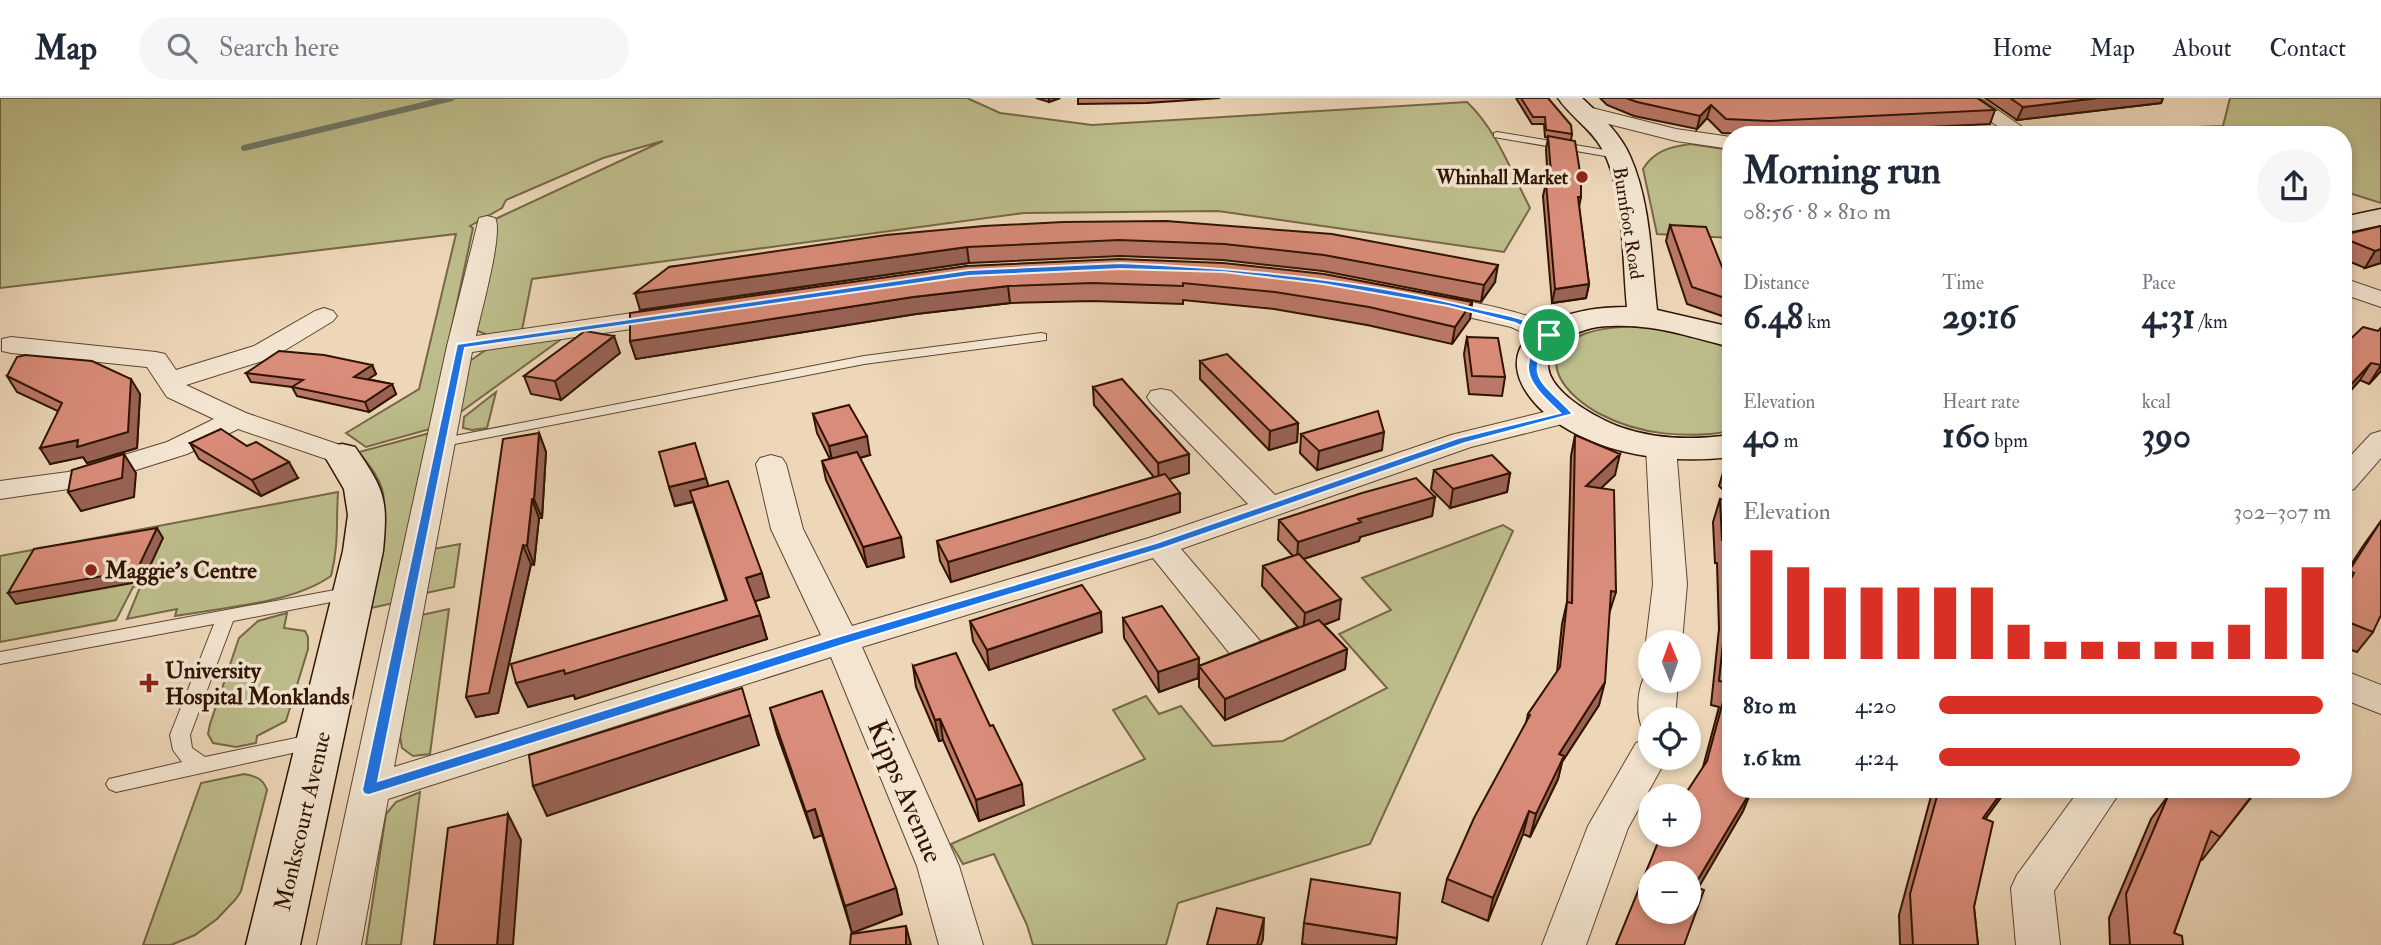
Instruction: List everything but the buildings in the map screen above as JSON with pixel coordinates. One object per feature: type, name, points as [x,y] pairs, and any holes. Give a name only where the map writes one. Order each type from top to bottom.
[{"type":"street","points":[[1968,98],[2010,126]]},
{"type":"street","points":[[1576,105],[1676,135],[1722,142]]},
{"type":"street","points":[[1576,105],[1610,145],[1676,135]]},
{"type":"street","name":"Burnfoot Road","points":[[1610,145],[1632,222],[1643,317]]},
{"type":"street","points":[[2352,223],[2381,217]]},
{"type":"street","points":[[340,945],[439,443],[485,249],[487,223]]},
{"type":"street","points":[[2352,289],[2381,300]]},
{"type":"street","points":[[1410,297],[1519,321],[1549,335]]},
{"type":"street","points":[[460,346],[701,311]]},
{"type":"street","points":[[170,381],[263,352],[324,316]]},
{"type":"street","points":[[1722,335],[1681,322],[1643,317],[1583,321],[1549,335],[1535,350],[1532,368],[1539,387],[1568,414],[1605,432],[1661,447],[1710,450],[1722,448]]},
{"type":"street","points":[[10,345],[156,360],[177,391],[236,419],[342,455]]},
{"type":"street","points":[[1161,397],[1269,507]]},
{"type":"street","points":[[369,790],[842,640],[1160,545],[1461,441],[1568,414]]},
{"type":"street","points":[[0,490],[71,481],[177,448],[236,419]]},
{"type":"street","points":[[2352,473],[2381,440]]},
{"type":"street","points":[[1661,447],[1670,584],[1665,630]]},
{"type":"street","name":"Monkscourt Avenue","points":[[273,945],[363,551],[367,515],[363,489],[342,455]]},
{"type":"street","name":"Kipps Avenue","points":[[771,464],[787,529],[842,640],[938,866],[961,945]]},
{"type":"street","points":[[1160,545],[1248,651]]},
{"type":"street","points":[[2352,687],[2381,701]]},
{"type":"street","points":[[1564,945],[1608,826],[1640,770]]},
{"type":"street","points":[[2038,945],[2032,888],[2096,798]]},
{"type":"lane","points":[[1497,135],[1610,145]]},
{"type":"lane","points":[[439,443],[864,360],[1041,337]]},
{"type":"lane","points":[[0,658],[353,593]]},
{"type":"lane","points":[[202,765],[185,755],[180,747],[180,735],[226,616]]},
{"type":"lane","points":[[116,784],[321,739]]},
{"type":"green space","points":[[0,98],[967,98],[1000,113],[1092,125],[1467,102],[1495,138],[1530,208],[1504,252],[1218,211],[1024,213],[532,279],[522,330],[488,335],[475,330],[489,222],[663,141],[603,158],[506,200],[502,208],[470,226],[473,228],[430,429],[366,447],[346,433],[419,389],[456,234],[0,288]]},
{"type":"green space","points":[[2230,98],[2381,98],[2381,203],[2352,194],[2352,126],[2223,126]]},
{"type":"green space","points":[[1690,144],[1722,149],[1722,238],[1657,234],[1643,169],[1652,158],[1675,147]]},
{"type":"green space","points":[[1616,327],[1661,329],[1722,346],[1722,432],[1681,435],[1647,431],[1600,414],[1576,397],[1559,376],[1556,364],[1559,353],[1568,343],[1584,334]]},
{"type":"green space","points":[[567,335],[458,414],[470,361],[487,349]]},
{"type":"green space","points":[[496,392],[487,428],[463,428],[464,417]]},
{"type":"green space","points":[[430,433],[394,603],[371,608],[383,531],[384,501],[378,479],[359,452]]},
{"type":"green space","points":[[338,492],[336,544],[331,576],[297,593],[256,603],[175,616],[177,609],[127,619],[141,585],[133,587],[116,620],[0,642],[0,556]]},
{"type":"green space","points":[[1503,525],[1513,531],[1370,844],[1178,903],[1166,945],[1033,945],[1027,925],[994,854],[963,864],[951,844],[1145,759],[1113,710],[1146,696],[1159,714],[1181,706],[1213,746],[1283,741],[1387,688],[1339,634],[1391,610],[1362,578]]},
{"type":"green space","points":[[460,544],[454,587],[426,593],[433,549]]},
{"type":"green space","points":[[449,609],[430,754],[413,756],[402,748],[400,737],[421,615]]},
{"type":"green space","points":[[287,613],[284,628],[305,631],[308,649],[286,721],[257,736],[256,743],[236,747],[213,743],[208,734],[210,724],[239,638],[258,621]]},
{"type":"green space","points":[[244,774],[258,778],[267,790],[241,891],[217,919],[195,935],[171,945],[143,945],[201,783]]},
{"type":"green space","points":[[420,792],[401,945],[366,945],[386,814],[396,802]]},
{"type":"waterway","points":[[244,148],[452,98]]},
{"type":"place","name":"Whinhall Market","points":[[1582,177]]},
{"type":"place","name":"Maggie's Centre","points":[[91,570]]},
{"type":"place","name":"University Hospital Monklands","points":[[149,683]]},
{"type":"route","points":[[1120,266],[1223,270],[1323,281],[1448,304],[1519,321],[1549,335],[1535,350],[1532,368],[1539,387],[1568,414],[1461,441],[1160,545],[842,640],[369,790],[460,346],[969,273],[1120,266]]}]
